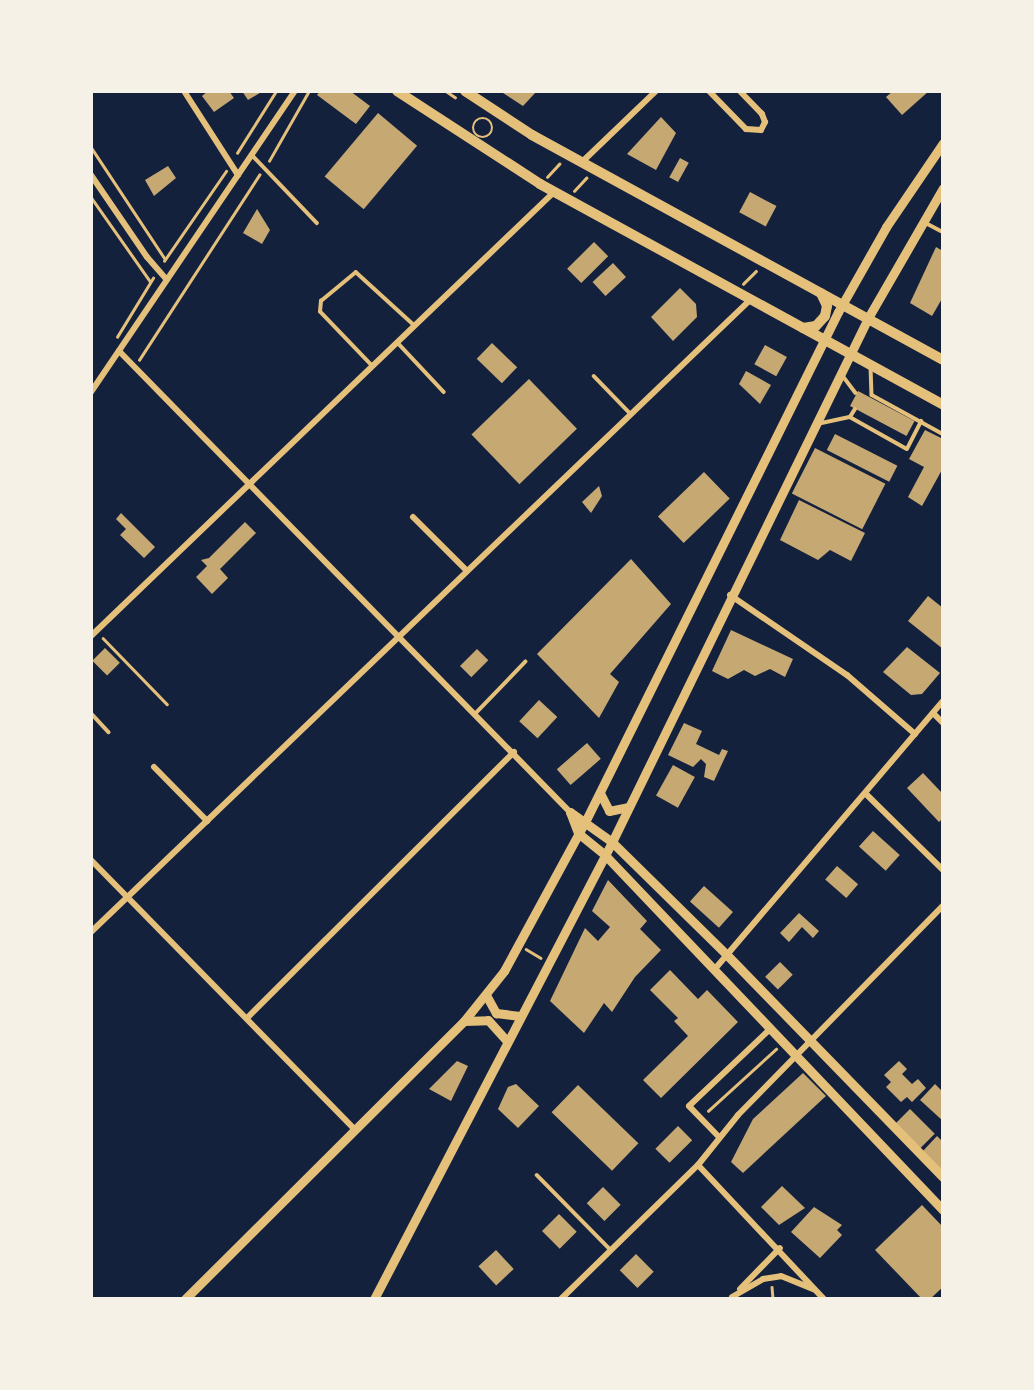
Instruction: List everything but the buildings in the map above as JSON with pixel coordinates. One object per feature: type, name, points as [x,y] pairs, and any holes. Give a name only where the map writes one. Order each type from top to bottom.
[{"type":"main road","points":[[397,91],[540,184],[943,405]]},
{"type":"main road","points":[[465,91],[582,162],[943,359]]},
{"type":"main road","points":[[185,1299],[464,1021],[520,946],[600,792],[824,340],[886,227],[943,143]]},
{"type":"main road","points":[[374,1299],[612,842],[730,595],[868,318],[943,188]]},
{"type":"main road","points":[[803,328],[816,326],[825,316],[827,306],[821,292]]},
{"type":"main road","points":[[600,792],[600,801],[609,811],[622,811],[629,805]]},
{"type":"main road","points":[[570,812],[612,842],[727,955],[943,1178]]},
{"type":"main road","points":[[570,812],[578,833],[604,854],[943,1210]]},
{"type":"main road","points":[[486,995],[496,1013],[520,1016]]},
{"type":"main road","points":[[464,1021],[488,1020],[507,1041]]},
{"type":"street","points":[[184,91],[238,175]]},
{"type":"street","points":[[91,392],[295,91]]},
{"type":"street","points":[[582,162],[656,91]]},
{"type":"street","points":[[709,91],[746,129],[761,130],[765,122],[762,114],[740,91]]},
{"type":"street","points":[[91,175],[93,186],[167,280]]},
{"type":"street","points":[[93,633],[416,327],[554,192]]},
{"type":"street","points":[[91,932],[751,299]]},
{"type":"street","points":[[119,351],[252,483],[570,812]]},
{"type":"street","points":[[413,517],[467,571]]},
{"type":"street","points":[[730,595],[848,675],[915,734]]},
{"type":"street","points":[[714,970],[943,701]]},
{"type":"street","points":[[933,713],[943,723]]},
{"type":"street","points":[[247,1018],[514,752]]},
{"type":"street","points":[[154,767],[207,821]]},
{"type":"street","points":[[866,794],[943,870]]},
{"type":"street","points":[[91,860],[356,1131]]},
{"type":"street","points":[[561,1299],[698,1165],[719,1137],[943,906]]},
{"type":"street","points":[[719,1137],[689,1106],[770,1029]]},
{"type":"street","points":[[698,1165],[780,1248],[824,1298]]},
{"type":"street","points":[[731,1298],[780,1248]]},
{"type":"street","points":[[731,1298],[763,1279],[781,1276],[798,1280],[824,1298]]},
{"type":"lane","points":[[252,155],[317,223]]},
{"type":"lane","points":[[923,221],[943,232]]},
{"type":"lane","points":[[373,368],[320,312],[321,301],[356,272],[416,327]]},
{"type":"lane","points":[[398,343],[444,392]]},
{"type":"lane","points":[[871,365],[870,396],[943,433]]},
{"type":"lane","points":[[841,373],[856,393]]},
{"type":"lane","points":[[594,376],[631,414]]},
{"type":"lane","points":[[850,417],[855,409]]},
{"type":"lane","points":[[815,425],[850,417],[907,449],[921,421]]},
{"type":"lane","points":[[476,713],[525,662]]},
{"type":"lane","points":[[91,713],[109,732]]},
{"type":"lane","points":[[537,1175],[611,1250]]},
{"type":"path","points":[[116,336],[276,91]]},
{"type":"path","points":[[141,356],[264,168],[309,91]]},
{"type":"path","points":[[483,117],[489,119],[493,124],[489,136],[477,136],[473,124],[483,117]]},
{"type":"path","points":[[91,147],[165,259],[176,268]]},
{"type":"path","points":[[540,184],[568,154]]},
{"type":"path","points":[[566,198],[595,169]]},
{"type":"path","points":[[91,197],[150,282],[161,289]]},
{"type":"path","points":[[736,291],[766,262]]},
{"type":"path","points":[[93,633],[167,704]]},
{"type":"path","points":[[520,946],[548,962]]},
{"type":"path","points":[[701,1118],[783,1042]]}]
